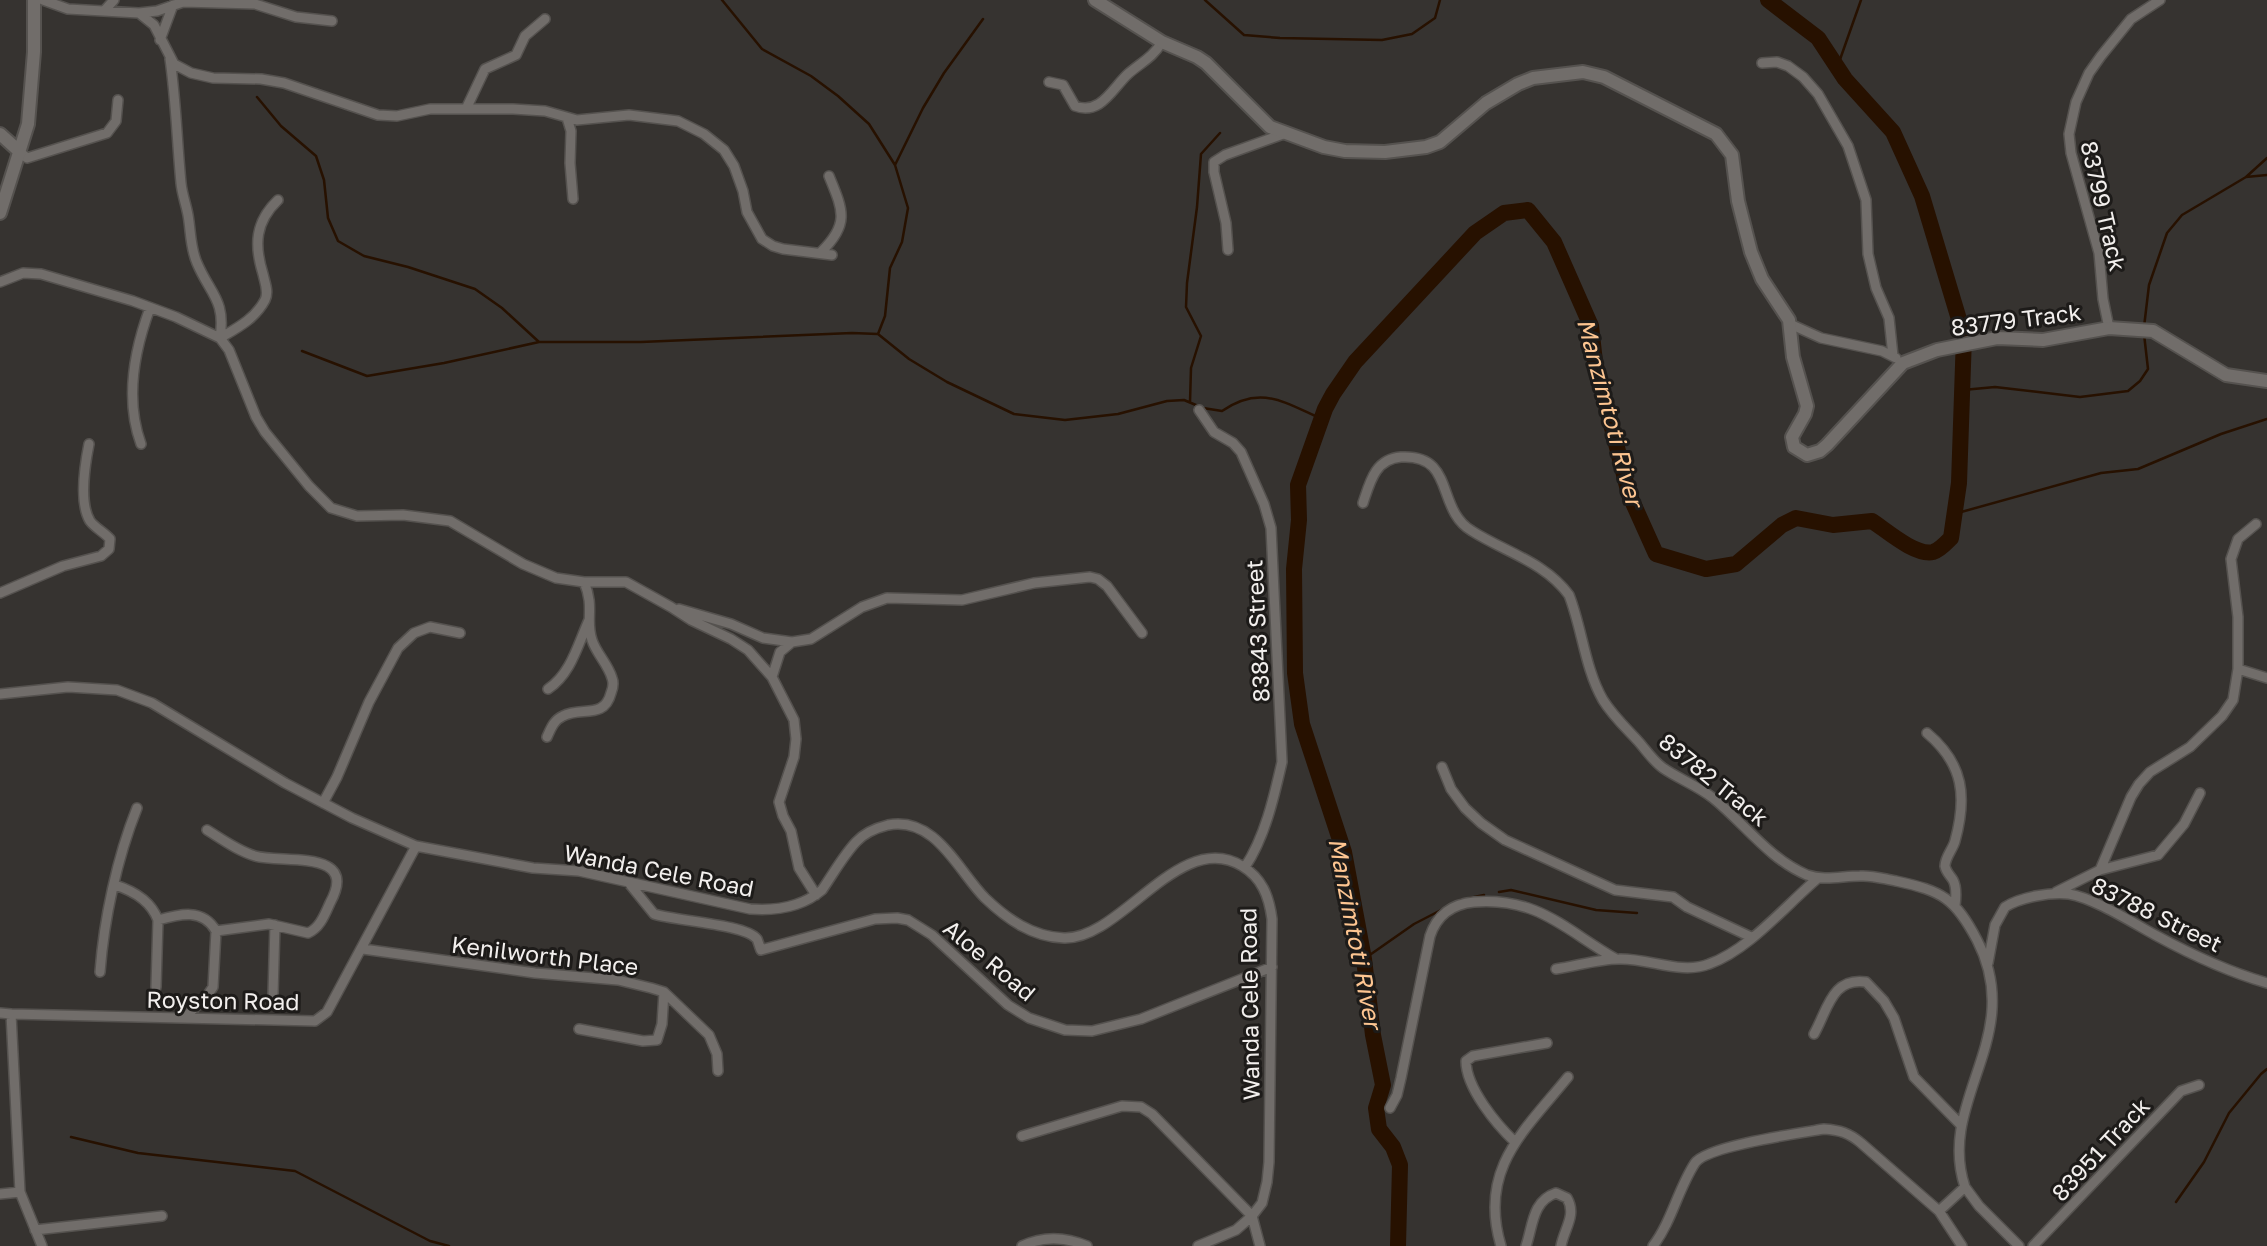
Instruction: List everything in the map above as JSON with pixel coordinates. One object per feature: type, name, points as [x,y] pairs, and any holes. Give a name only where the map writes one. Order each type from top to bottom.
[{"type":"street","points":[[0,213],[24,155],[29,124],[34,0]]},
{"type":"street","points":[[43,0],[68,9],[139,13],[157,11],[178,2],[255,4],[296,17],[332,21]]},
{"type":"street","points":[[104,11],[114,0]]},
{"type":"street","name":"83779 Track","points":[[1095,0],[1162,42],[1206,63],[1270,127],[1324,147],[1345,151],[1385,152],[1426,147],[1440,142],[1486,103],[1518,84],[1573,72],[1588,72],[1604,77],[1644,99],[1702,125],[1716,134],[1732,155],[1738,201],[1751,251],[1762,279],[1786,313],[1790,324],[1793,356],[1807,406],[1792,437],[1794,447],[1807,455],[1820,451],[1827,445],[1898,360],[1997,338],[2043,340],[2109,328],[2153,331],[2226,375],[2267,381]]},
{"type":"street","name":"83799 Track","points":[[2109,328],[2103,299],[2099,253],[2068,134],[2076,102],[2095,65],[2125,25],[2160,0]]},
{"type":"street","points":[[160,40],[178,2]]},
{"type":"street","points":[[139,13],[154,25],[170,58],[181,69],[200,76],[284,83],[387,117],[430,109],[534,109],[586,121],[629,115],[678,121],[715,141],[729,158],[743,191],[747,212],[762,239],[783,249],[832,255]]},
{"type":"street","points":[[466,109],[485,69],[516,55],[525,36],[545,19]]},
{"type":"street","points":[[1049,82],[1063,85],[1075,106],[1082,109],[1095,107],[1105,100],[1132,70],[1155,54],[1162,42]]},
{"type":"street","points":[[170,58],[175,89],[181,184],[190,237],[197,263],[221,312],[220,338]]},
{"type":"street","points":[[1762,63],[1777,62],[1803,77],[1818,94],[1848,146],[1866,200],[1868,254],[1876,288],[1889,318],[1898,360]]},
{"type":"street","points":[[24,155],[107,133],[116,121],[118,100]]},
{"type":"street","points":[[567,118],[571,131],[573,199]]},
{"type":"street","points":[[1228,250],[1226,223],[1214,162],[1225,155],[1286,133]]},
{"type":"street","points":[[0,134],[24,155]]},
{"type":"street","points":[[821,252],[835,237],[841,224],[839,205],[830,176]]},
{"type":"street","points":[[220,338],[242,326],[265,300],[267,288],[257,250],[258,238],[264,216],[278,200]]},
{"type":"street","points":[[0,282],[23,273],[41,274],[111,294],[176,317],[220,338],[229,350],[256,417],[265,432],[309,486],[331,508],[358,516],[403,515],[450,521],[523,564],[556,578],[584,582],[626,582],[748,650],[772,677],[791,713],[796,739],[792,767],[779,802],[790,831],[799,868],[816,895],[856,842],[872,829],[892,824],[907,825],[930,834],[950,853],[983,895],[1022,927],[1065,938],[1084,935],[1103,925],[1178,868],[1197,861],[1215,859],[1236,862],[1245,867]]},
{"type":"street","points":[[141,444],[134,424],[133,405],[136,347],[150,308]]},
{"type":"street","points":[[1790,324],[1821,338],[1882,351],[1898,360]]},
{"type":"street","name":"83843 Street","points":[[1199,410],[1214,432],[1233,443],[1241,452],[1264,504],[1271,528],[1282,762],[1279,781],[1261,834],[1245,867]]},
{"type":"street","points":[[0,593],[63,566],[101,556],[109,549],[110,539],[91,523],[85,505],[85,472],[89,444]]},
{"type":"street","name":"83782 Track","points":[[1363,503],[1372,479],[1384,462],[1391,458],[1412,457],[1432,464],[1441,477],[1450,504],[1460,522],[1471,531],[1545,571],[1562,584],[1569,595],[1602,698],[1617,719],[1658,763],[1714,799],[1783,862],[1818,878],[1876,877],[1930,889],[1940,893],[1955,906],[1968,924],[1988,963],[1993,1005],[1989,1038],[1961,1125],[1959,1165],[1965,1187]]},
{"type":"street","points":[[2100,870],[2139,783],[2161,764],[2190,747],[2222,716],[2233,700],[2238,669],[2238,617],[2231,559],[2238,540],[2256,524]]},
{"type":"street","points":[[671,607],[719,620],[764,638],[792,642],[811,639],[862,607],[887,598],[962,600],[1034,583],[1090,577],[1103,582],[1142,633]]},
{"type":"street","points":[[547,737],[553,724],[564,715],[573,711],[601,710],[610,698],[613,680],[591,637],[591,600],[584,582]]},
{"type":"street","points":[[548,689],[558,683],[566,673],[591,615]]},
{"type":"street","points":[[323,803],[369,702],[398,648],[414,633],[430,626],[460,633]]},
{"type":"street","points":[[772,677],[780,652],[792,642]]},
{"type":"street","points":[[2238,669],[2267,678]]},
{"type":"street","name":"Wanda Cele Road","points":[[0,694],[68,687],[96,688],[135,695],[285,783],[416,846],[533,868],[579,871],[750,909],[768,911],[789,907],[816,895]]},
{"type":"street","points":[[1927,733],[1948,753],[1962,791],[1962,810],[1956,839],[1945,863],[1955,883],[1955,906]]},
{"type":"street","points":[[1442,766],[1451,789],[1472,815],[1506,840],[1615,890],[1672,897],[1687,907],[1751,937]]},
{"type":"street","points":[[2054,893],[2100,870],[2158,855],[2184,824],[2200,793]]},
{"type":"street","points":[[100,972],[103,934],[137,808]]},
{"type":"street","points":[[207,830],[253,855],[278,860],[320,862],[330,868],[336,877],[333,898],[315,930],[302,933],[275,925],[242,926],[216,931]]},
{"type":"street","name":"Royston Road","points":[[0,1013],[315,1021],[327,1012],[416,846]]},
{"type":"street","name":"Wanda Cele Road","points":[[1245,867],[1261,882],[1269,901],[1272,919],[1269,1162],[1262,1203],[1252,1216]]},
{"type":"street","points":[[1556,969],[1615,959],[1697,967],[1708,965],[1728,955],[1751,937],[1818,878]]},
{"type":"street","name":"Aloe Road","points":[[628,882],[654,914],[750,934],[758,940],[761,950],[875,919],[908,920],[932,935],[1008,1005],[1029,1018],[1065,1030],[1092,1031],[1141,1018],[1272,967]]},
{"type":"street","points":[[115,885],[146,901],[155,912],[158,920],[156,987]]},
{"type":"street","name":"83788 Street","points":[[1988,963],[1995,925],[2006,907],[2033,897],[2054,893],[2068,894],[2089,901],[2189,952],[2246,977],[2267,983]]},
{"type":"street","points":[[1390,1108],[1397,1095],[1430,936],[1434,924],[1443,914],[1464,903],[1508,901],[1551,917],[1615,959]]},
{"type":"street","points":[[158,920],[182,915],[199,916],[208,920],[216,931],[213,987],[184,1018]]},
{"type":"street","points":[[273,994],[275,925]]},
{"type":"street","name":"Kenilworth Place","points":[[363,949],[508,970],[618,980],[664,992],[714,1042],[718,1054],[718,1071]]},
{"type":"street","points":[[1814,1034],[1837,989],[1849,982],[1866,982],[1884,1001],[1894,1018],[1907,1063],[1914,1077],[1961,1125]]},
{"type":"street","points":[[579,1029],[643,1041],[657,1040],[662,1024],[664,992]]},
{"type":"street","points":[[11,1014],[20,1192],[42,1246]]},
{"type":"street","points":[[1516,1142],[1487,1109],[1473,1085],[1466,1062],[1473,1056],[1547,1043]]},
{"type":"street","points":[[1501,1246],[1495,1203],[1503,1162],[1568,1077]]},
{"type":"street","name":"83951 Track","points":[[2033,1246],[2181,1091],[2199,1085]]},
{"type":"street","points":[[1022,1136],[1122,1106],[1141,1107],[1152,1114],[1252,1216],[1260,1246]]},
{"type":"street","points":[[1653,1246],[1662,1234],[1697,1160],[1714,1151],[1824,1129],[1849,1134],[1939,1211],[1962,1246]]},
{"type":"street","points":[[1939,1211],[1965,1187],[1979,1206],[2019,1246]]},
{"type":"street","points":[[0,1194],[20,1192]]},
{"type":"street","points":[[1526,1246],[1538,1205],[1549,1195],[1556,1193],[1567,1198],[1571,1208],[1561,1246]]},
{"type":"street","points":[[35,1230],[162,1216]]},
{"type":"street","points":[[1198,1246],[1236,1230],[1252,1216]]},
{"type":"street","points":[[1022,1246],[1042,1240],[1066,1238],[1087,1246]]},
{"type":"waterway","points":[[722,0],[762,49],[811,76],[869,124],[895,165],[908,208],[902,242],[890,268],[885,316],[878,334]]},
{"type":"waterway","points":[[1205,0],[1244,35],[1382,40],[1412,34],[1435,18],[1440,0]]},
{"type":"waterway","name":"Manzimtoti River","points":[[1398,1246],[1400,1165],[1393,1147],[1379,1129],[1376,1108],[1383,1085],[1373,1035],[1364,959],[1344,852],[1302,724],[1295,673],[1294,569],[1299,520],[1298,485],[1325,409],[1355,362],[1475,233],[1504,213],[1528,210],[1554,242],[1591,326],[1595,362],[1629,494],[1656,554],[1706,569],[1736,564],[1782,525],[1796,518],[1833,525],[1872,521],[1909,546],[1926,552],[1938,550],[1951,538],[1959,483],[1964,336],[1922,196],[1893,132],[1845,79],[1818,38],[1768,0]]},
{"type":"waterway","points":[[1837,68],[1861,0]]},
{"type":"waterway","points":[[895,165],[944,73],[983,19]]},
{"type":"waterway","points":[[257,97],[281,126],[316,156],[324,180],[328,218],[338,241],[364,256],[475,289],[502,308],[539,342]]},
{"type":"waterway","points":[[1190,402],[1191,368],[1201,336],[1186,307],[1187,283],[1201,154],[1220,133]]},
{"type":"waterway","points":[[2144,327],[2149,285],[2167,233],[2182,215],[2246,177],[2267,158]]},
{"type":"waterway","points":[[2246,177],[2267,175]]},
{"type":"waterway","points":[[302,351],[367,376],[444,363],[539,342],[641,342],[878,334],[909,359],[947,382],[1014,414],[1065,420],[1118,414],[1167,401],[1184,400],[1203,408],[1222,411],[1236,403],[1261,397],[1284,402],[1322,419]]},
{"type":"waterway","points":[[1963,390],[1995,387],[2080,397],[2128,391],[2140,381],[2148,369],[2144,334]]},
{"type":"waterway","points":[[1954,514],[2101,473],[2138,469],[2221,434],[2267,419]]},
{"type":"waterway","points":[[1499,892],[1511,890],[1596,910],[1637,913]]},
{"type":"waterway","points":[[1460,900],[1484,895]]},
{"type":"waterway","points":[[1364,959],[1414,924],[1445,908]]},
{"type":"waterway","points":[[2176,1202],[2204,1162],[2229,1113],[2267,1069]]},
{"type":"waterway","points":[[71,1137],[138,1153],[295,1171],[430,1241],[449,1246]]}]
